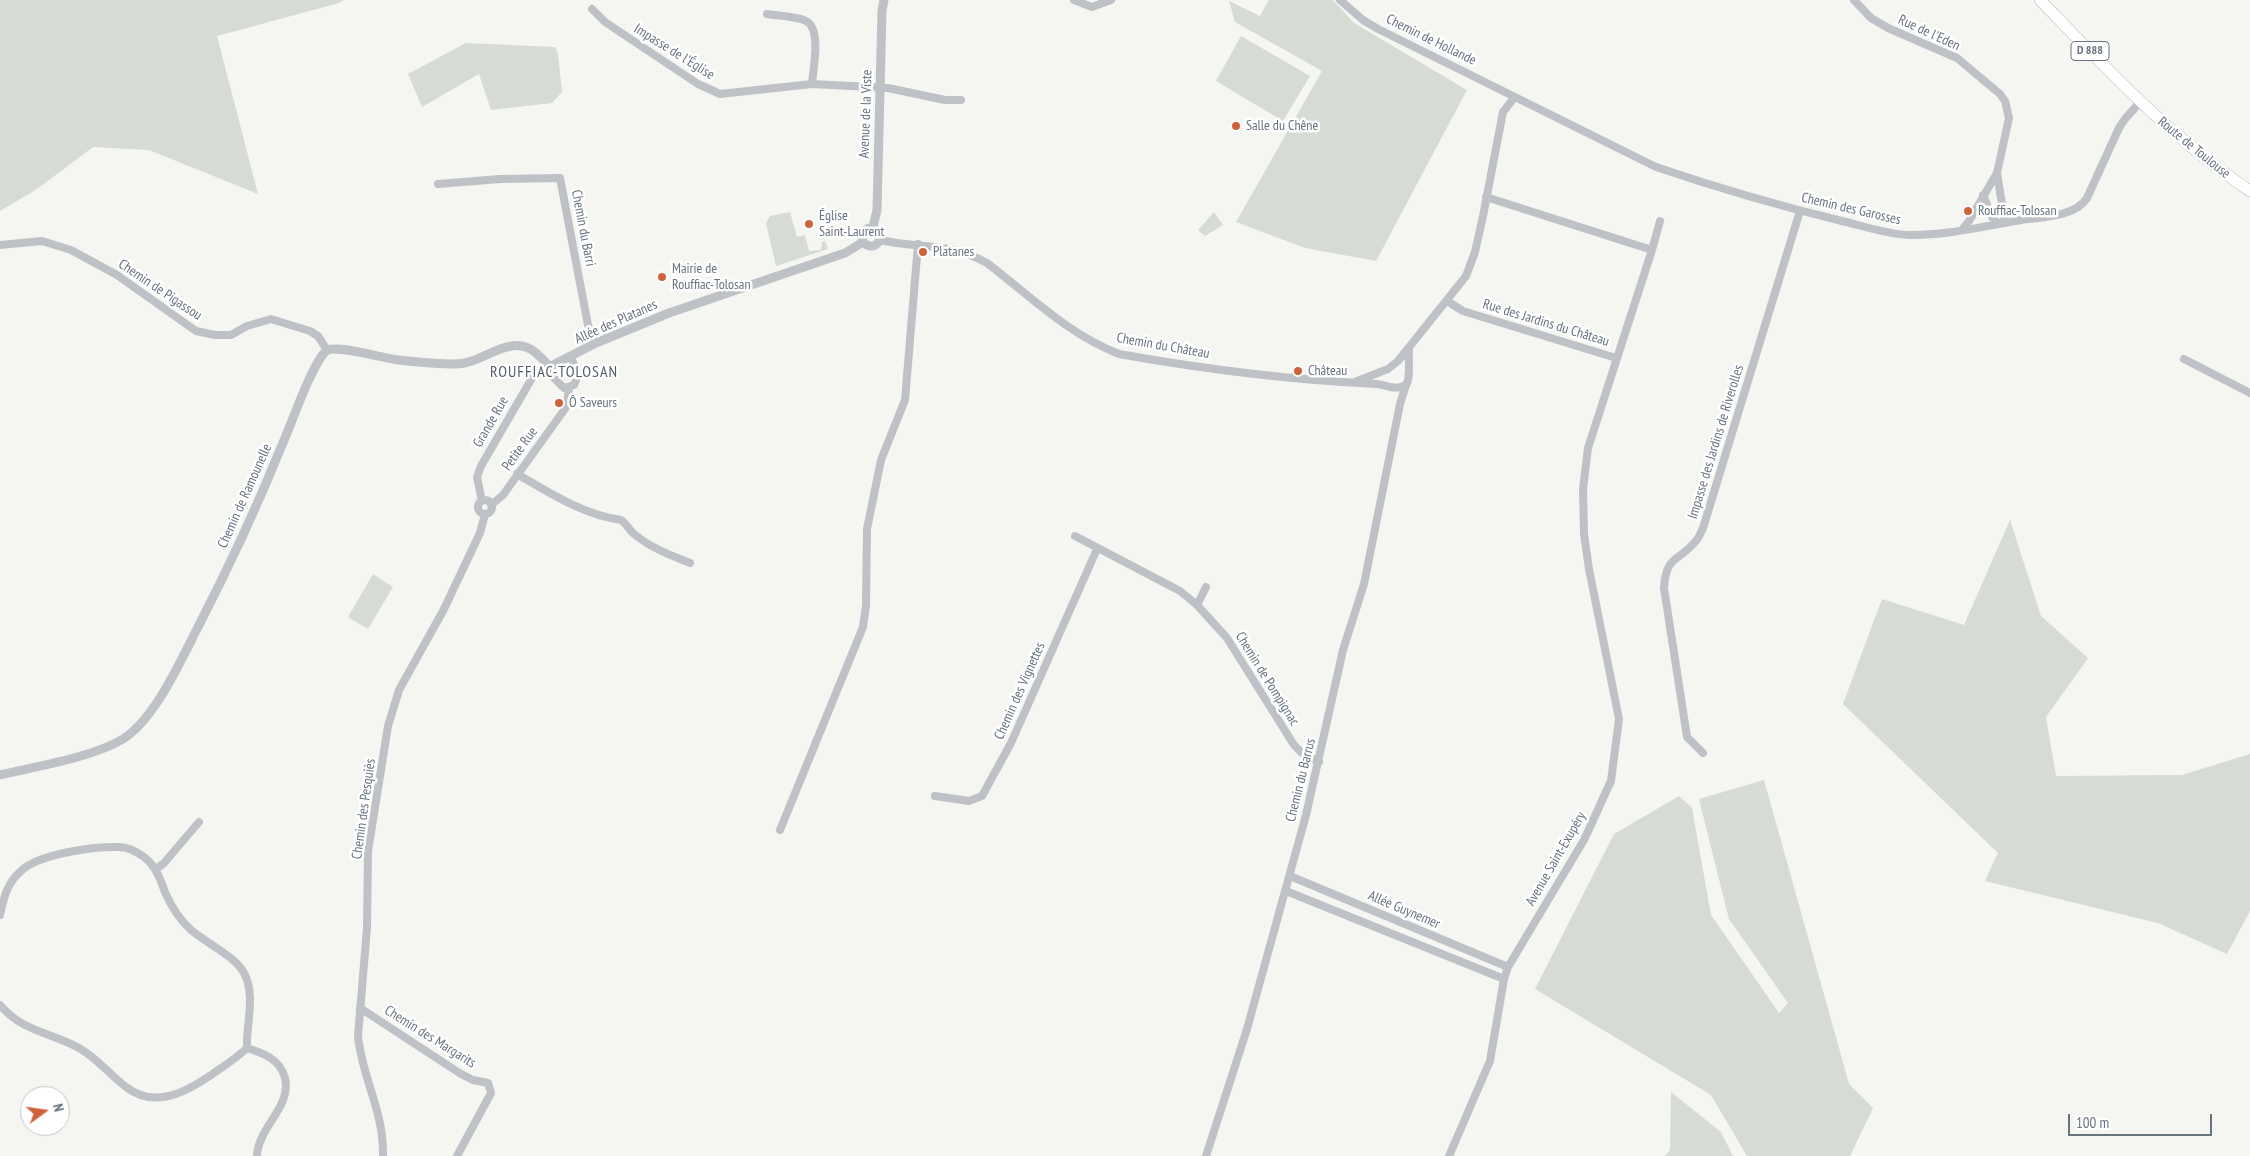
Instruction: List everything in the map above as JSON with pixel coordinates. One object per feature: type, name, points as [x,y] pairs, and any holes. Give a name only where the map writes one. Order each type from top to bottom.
[{"type":"main road","name":"D 888","points":[[2040,0],[2140,102]]},
{"type":"main road","name":"Route de Toulouse","points":[[2140,102],[2187,146],[2250,191]]},
{"type":"street","name":"Avenue de la Viste","points":[[873,227],[877,210],[882,11],[884,0]]},
{"type":"street","points":[[1074,0],[1092,7],[1111,0]]},
{"type":"street","name":"Chemin de Hollande","points":[[1340,0],[1363,20],[1378,29],[1485,80],[1514,98]]},
{"type":"street","name":"Rue de l'Eden","points":[[1854,0],[1871,18],[1888,28],[1957,58],[2000,94],[2005,101],[2009,118],[1997,173],[2002,223]]},
{"type":"street","name":"Impasse de l'Église","points":[[592,9],[612,28],[698,84],[720,94],[812,84],[881,88],[945,100],[961,100]]},
{"type":"street","points":[[767,14],[806,20],[813,27],[816,35],[812,84]]},
{"type":"street","name":"Chemin du Château","points":[[1353,382],[1390,368],[1409,349],[1466,276],[1475,252],[1503,112],[1514,98]]},
{"type":"street","name":"Chemin des Garosses","points":[[1514,98],[1538,107],[1586,134],[1656,167],[1696,181],[1800,211],[1902,234],[1962,230],[2053,216],[2070,211],[2083,204],[2119,128],[2140,102]]},
{"type":"street","name":"Rue de l'Eden","points":[[1962,230],[1997,173]]},
{"type":"street","name":"Chemin du Barri","points":[[438,184],[510,178],[560,178],[588,325],[596,343]]},
{"type":"street","points":[[1983,195],[1992,217],[2002,223]]},
{"type":"street","points":[[1486,197],[1652,250]]},
{"type":"street","name":"Impasse des Jardins de Riverolles","points":[[1703,753],[1687,738],[1664,588],[1665,573],[1670,562],[1696,542],[1703,528],[1800,211]]},
{"type":"street","name":"Rue des Jardins du Château","points":[[1447,301],[1463,311],[1616,358],[1660,221]]},
{"type":"street","points":[[873,227],[880,234],[880,240],[872,246],[863,242],[863,232],[867,228],[873,227]]},
{"type":"street","name":"Chemin du Château","points":[[880,240],[958,250],[988,263],[1075,333],[1096,345],[1119,354],[1301,378],[1391,387]]},
{"type":"street","name":"Chemin de Pigassou","points":[[0,245],[42,241],[71,250],[117,276],[196,331],[215,335],[231,335],[247,326],[271,319],[310,331],[318,336],[327,350]]},
{"type":"street","name":"Allée des Platanes","points":[[549,367],[596,343],[669,314],[845,253],[863,242]]},
{"type":"street","points":[[780,830],[863,627],[866,605],[867,529],[881,460],[905,400],[918,244]]},
{"type":"street","points":[[327,350],[340,348],[393,359],[456,364],[479,360],[509,345],[526,345],[546,361],[558,383],[564,388],[574,386],[578,375],[571,357]]},
{"type":"street","points":[[1391,387],[1402,388],[1406,385],[1409,378],[1409,349]]},
{"type":"street","name":"Chemin de Ramounelle","points":[[0,774],[98,750],[123,739],[149,714],[188,648],[227,571],[316,364],[327,350]]},
{"type":"street","name":"Avenue Saint-Exupéry","points":[[1449,1156],[1490,1061],[1504,979],[1508,967],[1584,840],[1612,781],[1619,719],[1589,569],[1584,534],[1582,489],[1588,448],[1616,358]]},
{"type":"street","points":[[2184,359],[2250,393]]},
{"type":"street","points":[[1400,404],[1386,378],[1390,368],[1401,365],[1408,370]]},
{"type":"street","name":"Grande Rue","points":[[482,501],[477,478],[481,466],[535,373],[549,367]]},
{"type":"street","name":"Chemin du Barrus","points":[[1206,1156],[1247,1028],[1290,876],[1319,762],[1343,650],[1364,584],[1400,404],[1406,385]]},
{"type":"street","name":"Petite Rue","points":[[491,504],[503,494],[567,406],[568,388]]},
{"type":"street","points":[[517,474],[578,508],[602,518],[621,520],[631,533],[644,542],[657,550],[690,563]]},
{"type":"street","points":[[485,514],[480,512],[478,507],[482,501],[488,501],[491,504]]},
{"type":"street","name":"Chemin des Pesquiès","points":[[383,1156],[383,1136],[380,1119],[360,1050],[360,1008],[367,928],[368,851],[388,726],[399,690],[443,611],[480,533],[485,514],[490,512],[491,504]]},
{"type":"street","name":"Chemin de Pompignac","points":[[1075,536],[1180,590],[1197,604],[1226,638],[1294,745],[1302,753],[1319,762]]},
{"type":"street","name":"Chemin des Vignettes","points":[[935,796],[969,801],[982,796],[1011,743],[1097,548]]},
{"type":"street","points":[[1197,604],[1206,587]]},
{"type":"street","points":[[156,869],[164,863],[199,822]]},
{"type":"street","points":[[0,914],[4,895],[14,877],[22,869],[44,858],[120,847],[138,853],[156,869],[166,894],[181,919],[213,947],[238,964],[244,971],[250,990],[246,1031],[247,1048],[238,1057],[186,1091],[174,1096],[149,1098],[127,1088],[83,1050],[29,1028],[9,1015],[0,1005]]},
{"type":"street","name":"Allée Guynemer","points":[[1290,876],[1508,967]]},
{"type":"street","name":"Allée Guynemer","points":[[1286,891],[1504,979]]},
{"type":"street","name":"Chemin des Margarits","points":[[360,1008],[461,1074],[473,1080],[488,1083],[491,1093],[457,1156]]},
{"type":"street","points":[[247,1048],[260,1052],[279,1064],[286,1081],[285,1098],[260,1138],[258,1156]]},
{"type":"shaded area","points":[[0,0],[344,0],[339,3],[217,36],[258,194],[149,150],[93,147],[37,189],[0,211]]},
{"type":"shaded area","points":[[1269,0],[1333,0],[1354,23],[1467,90],[1376,261],[1305,248],[1236,222],[1322,71],[1235,22],[1229,1],[1260,16]]},
{"type":"shaded area","points":[[1241,36],[1310,76],[1283,121],[1216,81]]},
{"type":"shaded area","points":[[466,43],[555,47],[558,54],[562,92],[552,103],[491,110],[479,74],[422,107],[408,74]]},
{"type":"shaded area","points":[[790,212],[797,237],[805,235],[809,251],[821,250],[822,242],[825,241],[828,249],[776,266],[766,223],[770,216]]},
{"type":"shaded area","points":[[1214,212],[1223,225],[1205,236],[1198,230]]},
{"type":"shaded area","points":[[2010,520],[2041,616],[2088,658],[2046,717],[2056,776],[2182,775],[2250,754],[2250,911],[2227,954],[2158,923],[1985,881],[1998,853],[1843,704],[1882,599],[1964,625]]},
{"type":"shaded area","points":[[373,574],[393,587],[368,629],[348,617]]},
{"type":"shaded area","points":[[1764,780],[1849,1084],[1873,1108],[1850,1156],[1747,1156],[1711,1095],[1535,989],[1614,834],[1679,796],[1692,808],[1711,915],[1779,1013],[1788,1003],[1729,919],[1699,799]]},
{"type":"shaded area","points":[[1671,1092],[1721,1132],[1733,1156],[1665,1156],[1670,1150]]},
{"type":"place","name":"Salle du Chêne","points":[[1236,126]]},
{"type":"place","name":"Rouffiac-Tolosan","points":[[1968,211]]},
{"type":"place","name":"Église Saint-Laurent","points":[[809,224]]},
{"type":"place","name":"Platanes","points":[[923,252]]},
{"type":"place","name":"Mairie de Rouffiac-Tolosan","points":[[662,277]]},
{"type":"place","name":"Château","points":[[1298,371]]},
{"type":"place","name":"Ô Saveurs","points":[[559,403]]},
{"type":"district","name":"ROUFFIAC-TOLOSAN","points":[[554,372]]}]
